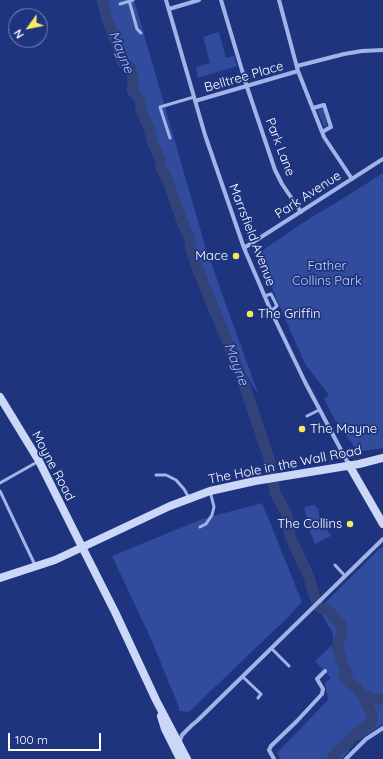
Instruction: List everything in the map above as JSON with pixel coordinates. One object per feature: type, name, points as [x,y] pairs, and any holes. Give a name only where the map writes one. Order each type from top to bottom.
[{"type":"main road","name":"Moyne Road","points":[[0,396],[38,461],[83,548],[156,700]]},
{"type":"main road","name":"The Hole in the Wall Road","points":[[0,578],[36,567],[83,548],[189,498],[210,491],[255,481],[383,458]]},
{"type":"main road","points":[[349,465],[383,524]]},
{"type":"main road","points":[[156,700],[187,759]]},
{"type":"main road","points":[[156,700],[165,729],[180,759]]},
{"type":"street","name":"Marrsfield Avenue","points":[[166,0],[205,136],[244,248],[271,311],[319,410],[349,465]]},
{"type":"street","points":[[169,9],[199,0]]},
{"type":"street","name":"Park Lane","points":[[221,0],[247,87],[278,177],[301,212]]},
{"type":"street","points":[[279,0],[298,71],[324,137],[352,179]]},
{"type":"street","points":[[297,66],[310,61],[362,50],[383,50]]},
{"type":"street","name":"Belltree Place","points":[[194,99],[247,87],[298,71]]},
{"type":"street","points":[[313,108],[324,104],[331,127],[322,132]]},
{"type":"street","name":"Park Avenue","points":[[244,248],[383,159]]},
{"type":"street","points":[[179,743],[182,735],[192,725],[383,539]]},
{"type":"street","points":[[274,759],[269,750],[271,746],[322,694],[323,689],[316,679],[325,671]]},
{"type":"street","points":[[346,759],[366,739],[383,728]]},
{"type":"lane","points":[[120,4],[131,0],[136,29],[141,33]]},
{"type":"lane","points":[[170,138],[160,107],[194,99]]},
{"type":"lane","points":[[264,296],[272,294],[276,306],[271,311]]},
{"type":"lane","points":[[307,416],[319,410]]},
{"type":"lane","points":[[0,483],[38,461]]},
{"type":"lane","points":[[156,475],[166,475],[176,480],[184,489],[189,498]]},
{"type":"lane","points":[[0,491],[36,567]]},
{"type":"lane","points":[[200,527],[206,524],[212,515],[214,507],[210,491]]},
{"type":"lane","points":[[335,565],[345,576]]},
{"type":"lane","points":[[271,648],[289,666]]},
{"type":"lane","points":[[243,676],[261,694],[258,698]]},
{"type":"green space","points":[[104,0],[134,0],[206,249],[259,396],[243,369],[196,260]]},
{"type":"green space","points":[[219,32],[226,58],[234,56],[237,66],[198,78],[196,67],[210,63],[203,37]]},
{"type":"green space","points":[[322,108],[324,110],[327,125],[326,127],[324,126],[318,111]]},
{"type":"green space","name":"Father Collins Park","points":[[383,173],[383,448],[358,452],[335,420],[324,399],[329,395],[305,364],[257,254],[307,220]]},
{"type":"green space","points":[[262,503],[302,602],[189,712],[179,711],[179,707],[151,639],[112,556],[202,519]]},
{"type":"green space","points":[[315,505],[316,508],[318,508],[320,520],[331,536],[315,544],[304,507]]},
{"type":"green space","points":[[383,547],[383,724],[355,742],[342,759],[280,759],[277,753],[328,700],[325,683],[331,678],[315,661],[333,644],[333,634],[319,609],[380,548]]},
{"type":"waterway","name":"Mayne","points":[[102,0],[122,62],[130,67],[133,81],[132,90],[140,100],[141,110],[160,159],[161,168],[166,176],[186,232],[189,236],[191,250],[202,280],[241,375],[269,458],[275,493],[286,512],[290,536],[309,577],[315,598],[320,608],[328,610],[341,625],[342,633],[337,646],[343,665],[347,671],[343,676],[358,688],[373,716],[371,723],[357,733],[332,759]]},
{"type":"waterway","name":"Mayne","points":[[362,694],[374,699],[383,699]]},
{"type":"place","name":"Mace","points":[[236,256]]},
{"type":"place","name":"The Griffin","points":[[250,314]]},
{"type":"place","name":"The Mayne","points":[[302,429]]},
{"type":"place","name":"The Collins","points":[[350,524]]}]
